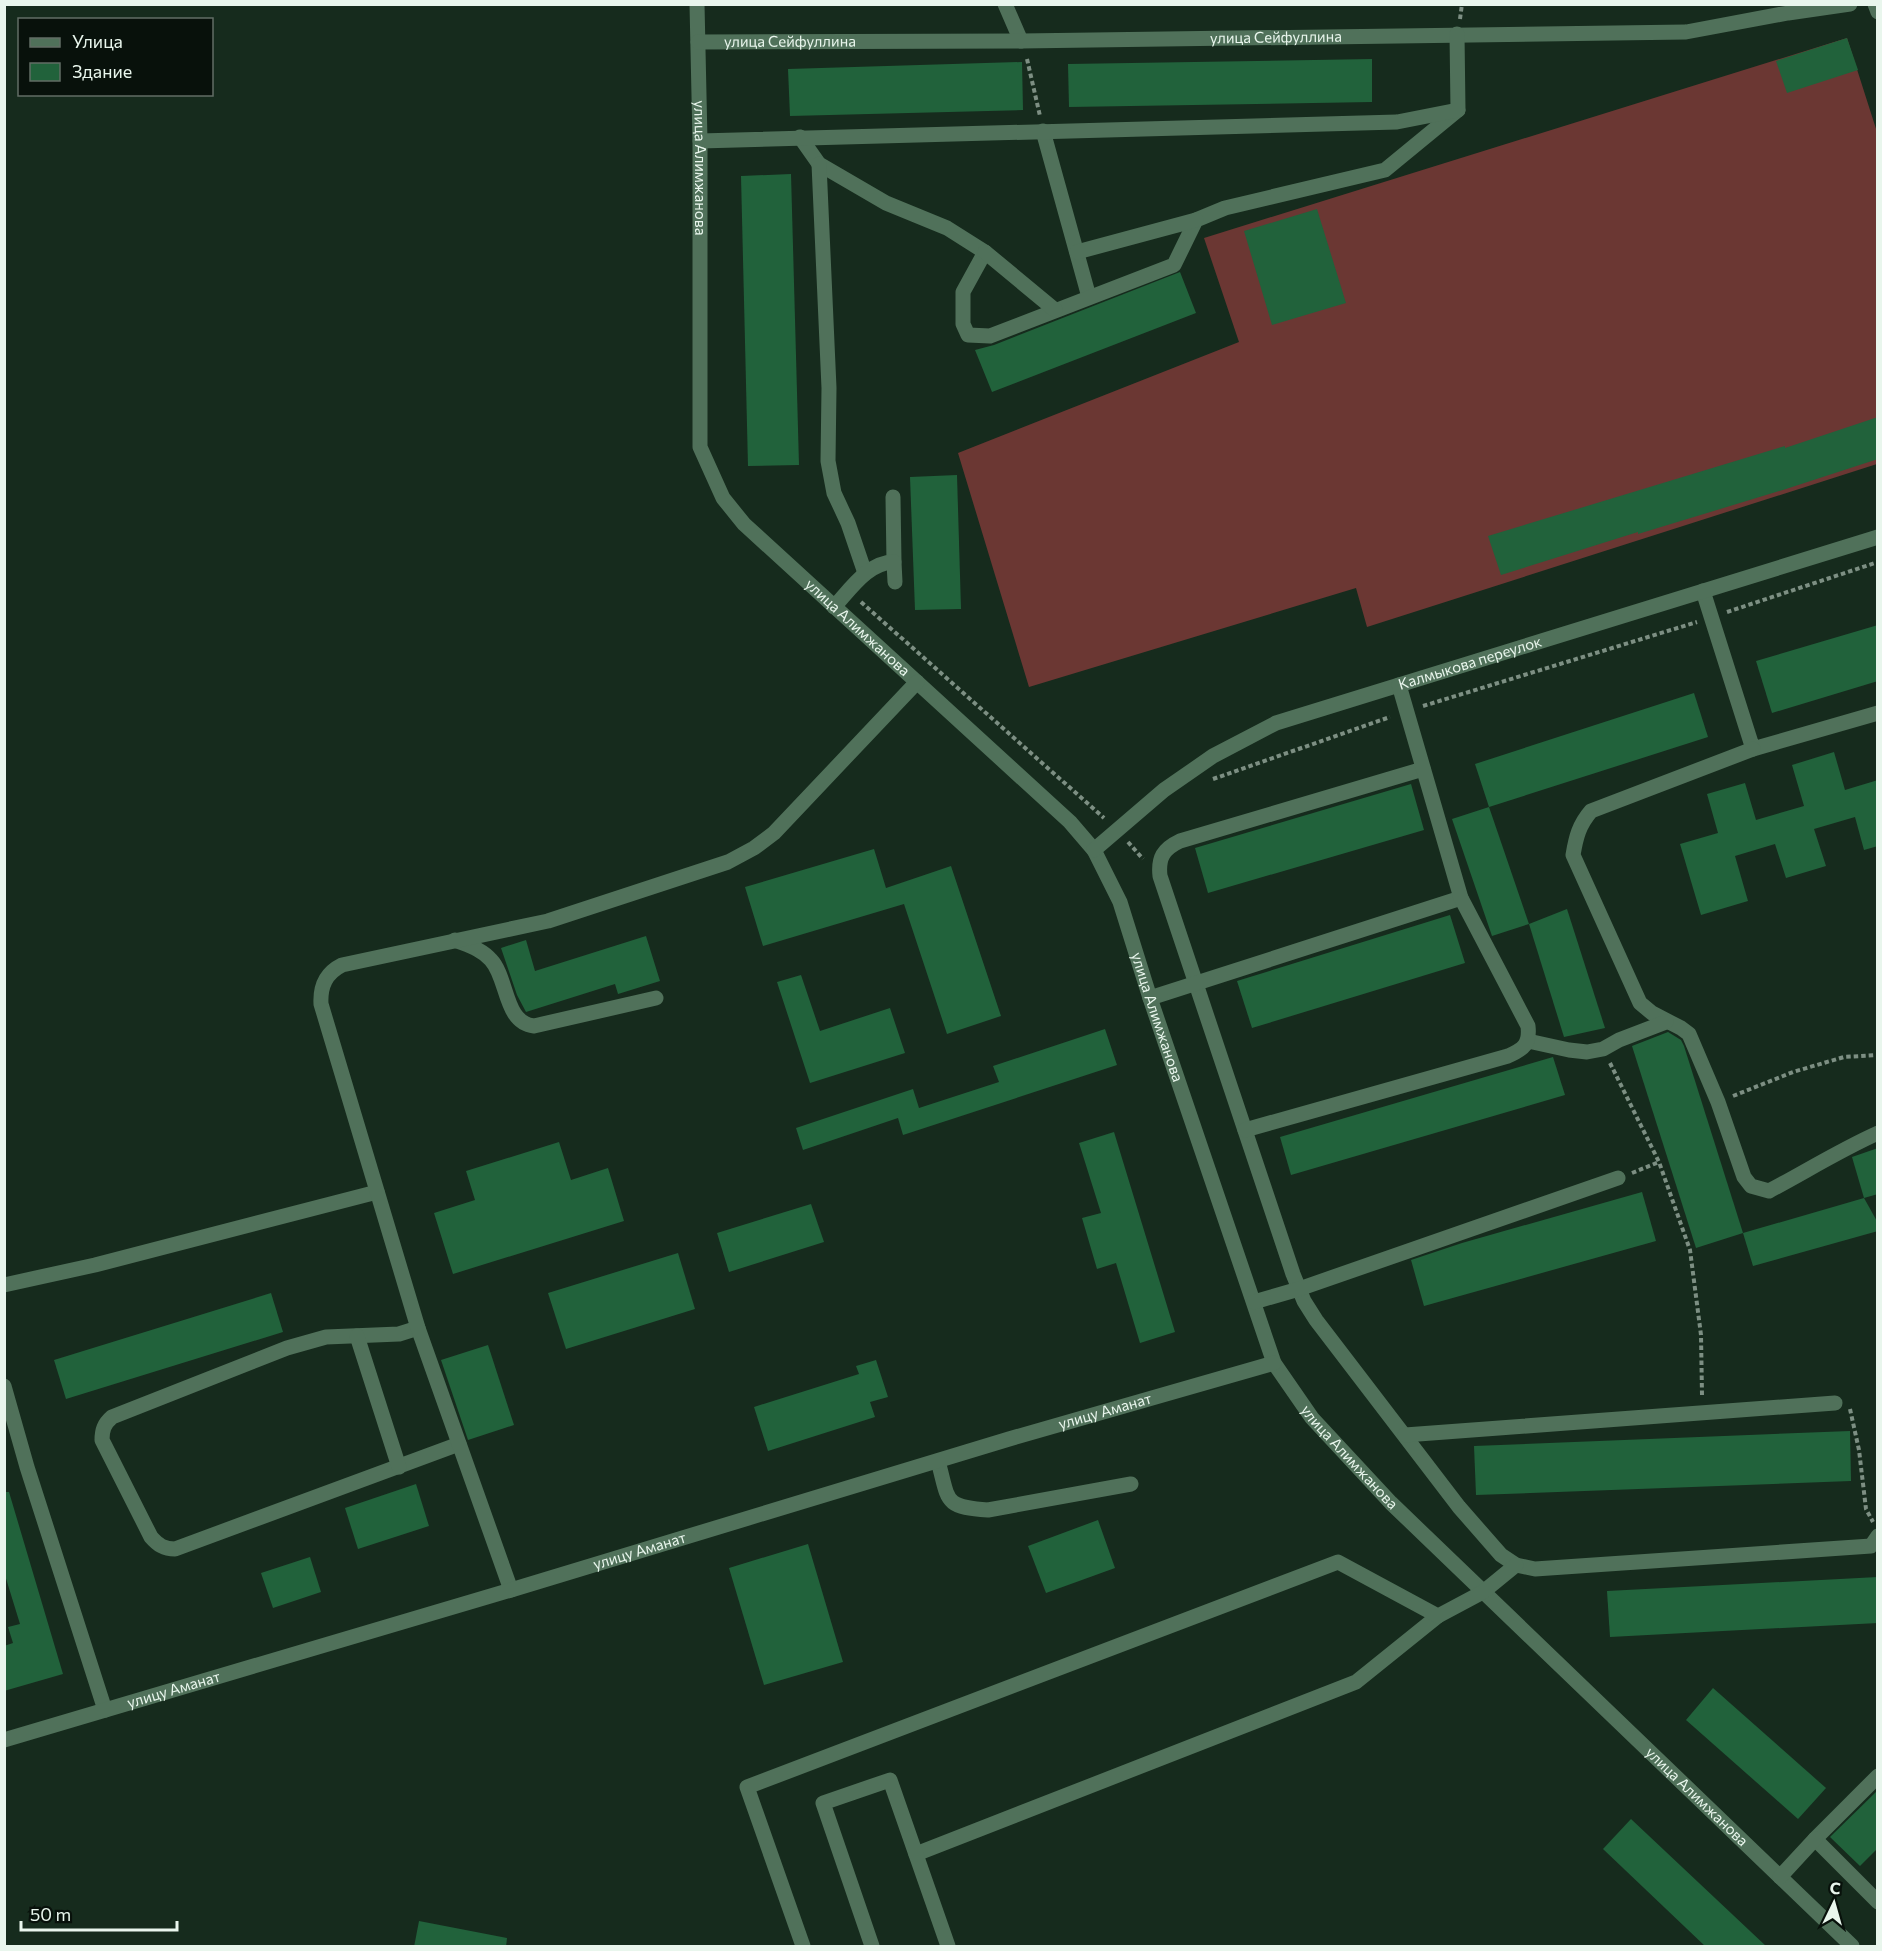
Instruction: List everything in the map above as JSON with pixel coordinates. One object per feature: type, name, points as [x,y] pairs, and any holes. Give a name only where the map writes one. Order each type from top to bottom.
[{"type":"street","name":"улица Алимжанова","points":[[697,4],[700,141],[700,447],[723,498],[744,524],[1070,822],[1094,850],[1120,902],[1150,998],[1274,1363],[1320,1427],[1391,1503],[1852,1947]]},
{"type":"street","points":[[1005,4],[1020,40]]},
{"type":"street","name":"улица Сейфуллина","points":[[698,42],[1686,32],[1850,4]]},
{"type":"street","points":[[1875,4],[1878,12]]},
{"type":"street","points":[[1457,34],[1458,110]]},
{"type":"street","points":[[700,141],[1396,122],[1458,110]]},
{"type":"street","points":[[1077,252],[1196,220],[1225,208],[1385,170],[1458,110]]},
{"type":"street","points":[[1043,131],[1089,297]]},
{"type":"street","points":[[800,137],[819,164],[886,203],[947,228],[986,252],[1055,310]]},
{"type":"street","points":[[819,164],[829,388],[828,461],[834,493],[848,523],[865,573]]},
{"type":"street","points":[[986,252],[963,292],[963,324],[968,335],[990,336],[1174,265],[1196,220]]},
{"type":"street","points":[[893,497],[895,582]]},
{"type":"street","name":"Калмыкова переулок","points":[[1094,850],[1164,790],[1213,756],[1276,723],[1878,537]]},
{"type":"street","points":[[834,607],[865,573],[884,562],[894,562]]},
{"type":"street","points":[[1703,591],[1753,749]]},
{"type":"street","points":[[511,1590],[418,1328],[321,1004],[322,989],[329,973],[342,964],[548,921],[728,862],[774,833],[917,682]]},
{"type":"street","points":[[1245,1130],[1508,1056],[1521,1050],[1528,1041],[1528,1026],[1461,898],[1399,686]]},
{"type":"street","points":[[1878,713],[1753,749],[1591,811],[1581,823],[1573,855],[1641,1003],[1652,1013],[1689,1034],[1718,1102],[1744,1177],[1751,1186],[1769,1191],[1810,1170],[1849,1145],[1878,1133]]},
{"type":"street","points":[[1423,769],[1170,845],[1160,858],[1160,876],[1245,1130],[1299,1289],[1316,1320],[1460,1507],[1502,1555],[1516,1565],[1535,1569],[1871,1546],[1878,1536]]},
{"type":"street","points":[[1150,998],[1461,898]]},
{"type":"street","points":[[454,940],[484,953],[493,962],[515,1016],[527,1026],[656,998]]},
{"type":"street","points":[[1528,1041],[1587,1052],[1603,1049],[1619,1040],[1666,1022]]},
{"type":"street","points":[[1254,1302],[1299,1289],[1618,1178]]},
{"type":"street","points":[[4,1286],[95,1265],[377,1192]]},
{"type":"street","points":[[418,1328],[399,1334],[326,1337],[286,1348],[112,1417],[105,1423],[102,1440],[151,1537],[162,1547],[168,1549],[175,1549],[459,1444]]},
{"type":"street","points":[[357,1336],[399,1467]]},
{"type":"street","name":"улицу Аманат","points":[[4,1740],[1274,1363]]},
{"type":"street","points":[[4,1386],[27,1467],[105,1710]]},
{"type":"street","points":[[1405,1435],[1834,1402]]},
{"type":"street","points":[[938,1461],[948,1498],[958,1507],[972,1509],[988,1510],[1131,1484]]},
{"type":"street","points":[[803,1947],[747,1787],[1338,1562],[1438,1616]]},
{"type":"street","points":[[916,1854],[1356,1682],[1438,1616],[1483,1592],[1516,1565]]},
{"type":"street","points":[[1780,1877],[1878,1776]]},
{"type":"street","points":[[872,1947],[823,1803],[890,1780],[948,1947]]},
{"type":"street","points":[[1815,1839],[1878,1902]]},
{"type":"path","points":[[1020,40],[1029,65],[1043,131]]},
{"type":"path","points":[[1206,781],[1407,711],[1711,617],[1878,562]]},
{"type":"path","points":[[1603,1049],[1659,1162],[1690,1250],[1701,1335],[1702,1413]]},
{"type":"path","points":[[1718,1102],[1793,1072],[1844,1057],[1878,1054]]},
{"type":"path","points":[[1618,1178],[1659,1162]]},
{"type":"path","points":[[1834,1402],[1850,1406],[1859,1450],[1866,1509],[1878,1529]]},
{"type":"shaded area","points":[[1847,38],[1877,132],[1877,464],[1367,627],[1356,588],[1029,687],[958,453],[1239,342],[1204,238]]},
{"type":"building","points":[[1847,38],[1858,70],[1787,93],[1776,61]]},
{"type":"building","points":[[1372,59],[1372,102],[1069,107],[1068,64]]},
{"type":"building","points":[[1022,62],[1023,110],[790,116],[788,69]]},
{"type":"building","points":[[791,174],[799,465],[748,466],[741,176]]},
{"type":"building","points":[[1317,209],[1346,303],[1272,325],[1244,231]]},
{"type":"building","points":[[1180,272],[1196,313],[992,392],[975,350],[994,345]]},
{"type":"building","points":[[1878,417],[1878,459],[1501,575],[1488,536],[1785,446],[1785,448]]},
{"type":"building","points":[[957,475],[961,609],[915,610],[910,477]]},
{"type":"building","points":[[1878,625],[1878,681],[1772,713],[1756,661]]},
{"type":"building","points":[[1694,693],[1708,737],[1489,807],[1475,764]]},
{"type":"building","points":[[1834,752],[1845,790],[1878,780],[1878,846],[1864,850],[1855,817],[1814,829],[1826,866],[1786,878],[1775,844],[1735,856],[1748,901],[1701,915],[1680,844],[1718,833],[1707,794],[1745,783],[1756,820],[1804,806],[1792,765]]},
{"type":"building","points":[[1411,784],[1424,830],[1208,893],[1195,848]]},
{"type":"building","points":[[1489,807],[1529,924],[1492,936],[1452,819]]},
{"type":"building","points":[[874,849],[886,888],[951,866],[1001,1016],[947,1034],[904,904],[763,946],[745,887]]},
{"type":"building","points":[[1567,909],[1605,1028],[1564,1037],[1529,924]]},
{"type":"building","points":[[1450,915],[1465,963],[1252,1028],[1237,981]]},
{"type":"building","points":[[646,936],[660,981],[618,994],[615,984],[526,1012],[517,995],[501,948],[526,940],[535,971]]},
{"type":"building","points":[[801,975],[820,1031],[890,1008],[905,1053],[810,1083],[777,982]]},
{"type":"building","points":[[1105,1029],[1117,1065],[903,1135],[898,1118],[803,1150],[796,1128],[913,1089],[919,1108],[999,1082],[993,1066]]},
{"type":"building","points":[[1668,1032],[1681,1040],[1684,1046],[1743,1233],[1696,1248],[1632,1046]]},
{"type":"building","points":[[1553,1057],[1565,1095],[1291,1175],[1280,1137]]},
{"type":"building","points":[[1114,1132],[1175,1332],[1140,1343],[1116,1263],[1097,1269],[1082,1218],[1101,1213],[1079,1143]]},
{"type":"building","points":[[559,1142],[571,1180],[608,1168],[624,1221],[453,1274],[434,1213],[475,1200],[466,1171]]},
{"type":"building","points":[[1878,1148],[1878,1194],[1864,1198],[1852,1157]]},
{"type":"building","points":[[1642,1192],[1656,1241],[1424,1306],[1411,1260],[1462,1243]]},
{"type":"building","points":[[1864,1198],[1878,1223],[1878,1231],[1753,1266],[1743,1233]]},
{"type":"building","points":[[811,1204],[824,1242],[729,1272],[717,1233]]},
{"type":"building","points":[[678,1253],[695,1309],[566,1349],[548,1293]]},
{"type":"building","points":[[271,1293],[283,1332],[66,1399],[54,1360]]},
{"type":"building","points":[[488,1345],[514,1425],[468,1440],[441,1360]]},
{"type":"building","points":[[876,1360],[888,1397],[870,1402],[875,1417],[768,1451],[754,1407],[859,1374],[856,1366]]},
{"type":"building","points":[[1850,1431],[1851,1481],[1476,1495],[1474,1446]]},
{"type":"building","points":[[416,1484],[429,1526],[358,1549],[345,1508]]},
{"type":"building","points":[[4,1492],[9,1492],[63,1674],[4,1691],[4,1646],[13,1643],[8,1627],[20,1624],[4,1572]]},
{"type":"building","points":[[1098,1520],[1115,1568],[1046,1593],[1028,1546]]},
{"type":"building","points":[[808,1544],[843,1662],[764,1685],[729,1568]]},
{"type":"building","points":[[310,1557],[321,1592],[273,1608],[261,1573]]},
{"type":"building","points":[[1878,1577],[1878,1623],[1610,1637],[1607,1591]]},
{"type":"building","points":[[1713,1688],[1826,1788],[1798,1819],[1686,1720]]},
{"type":"building","points":[[1878,1790],[1878,1848],[1860,1866],[1830,1837]]},
{"type":"building","points":[[1631,1819],[1767,1947],[1706,1947],[1603,1849]]},
{"type":"building","points":[[419,1921],[507,1938],[506,1947],[414,1947]]}]
